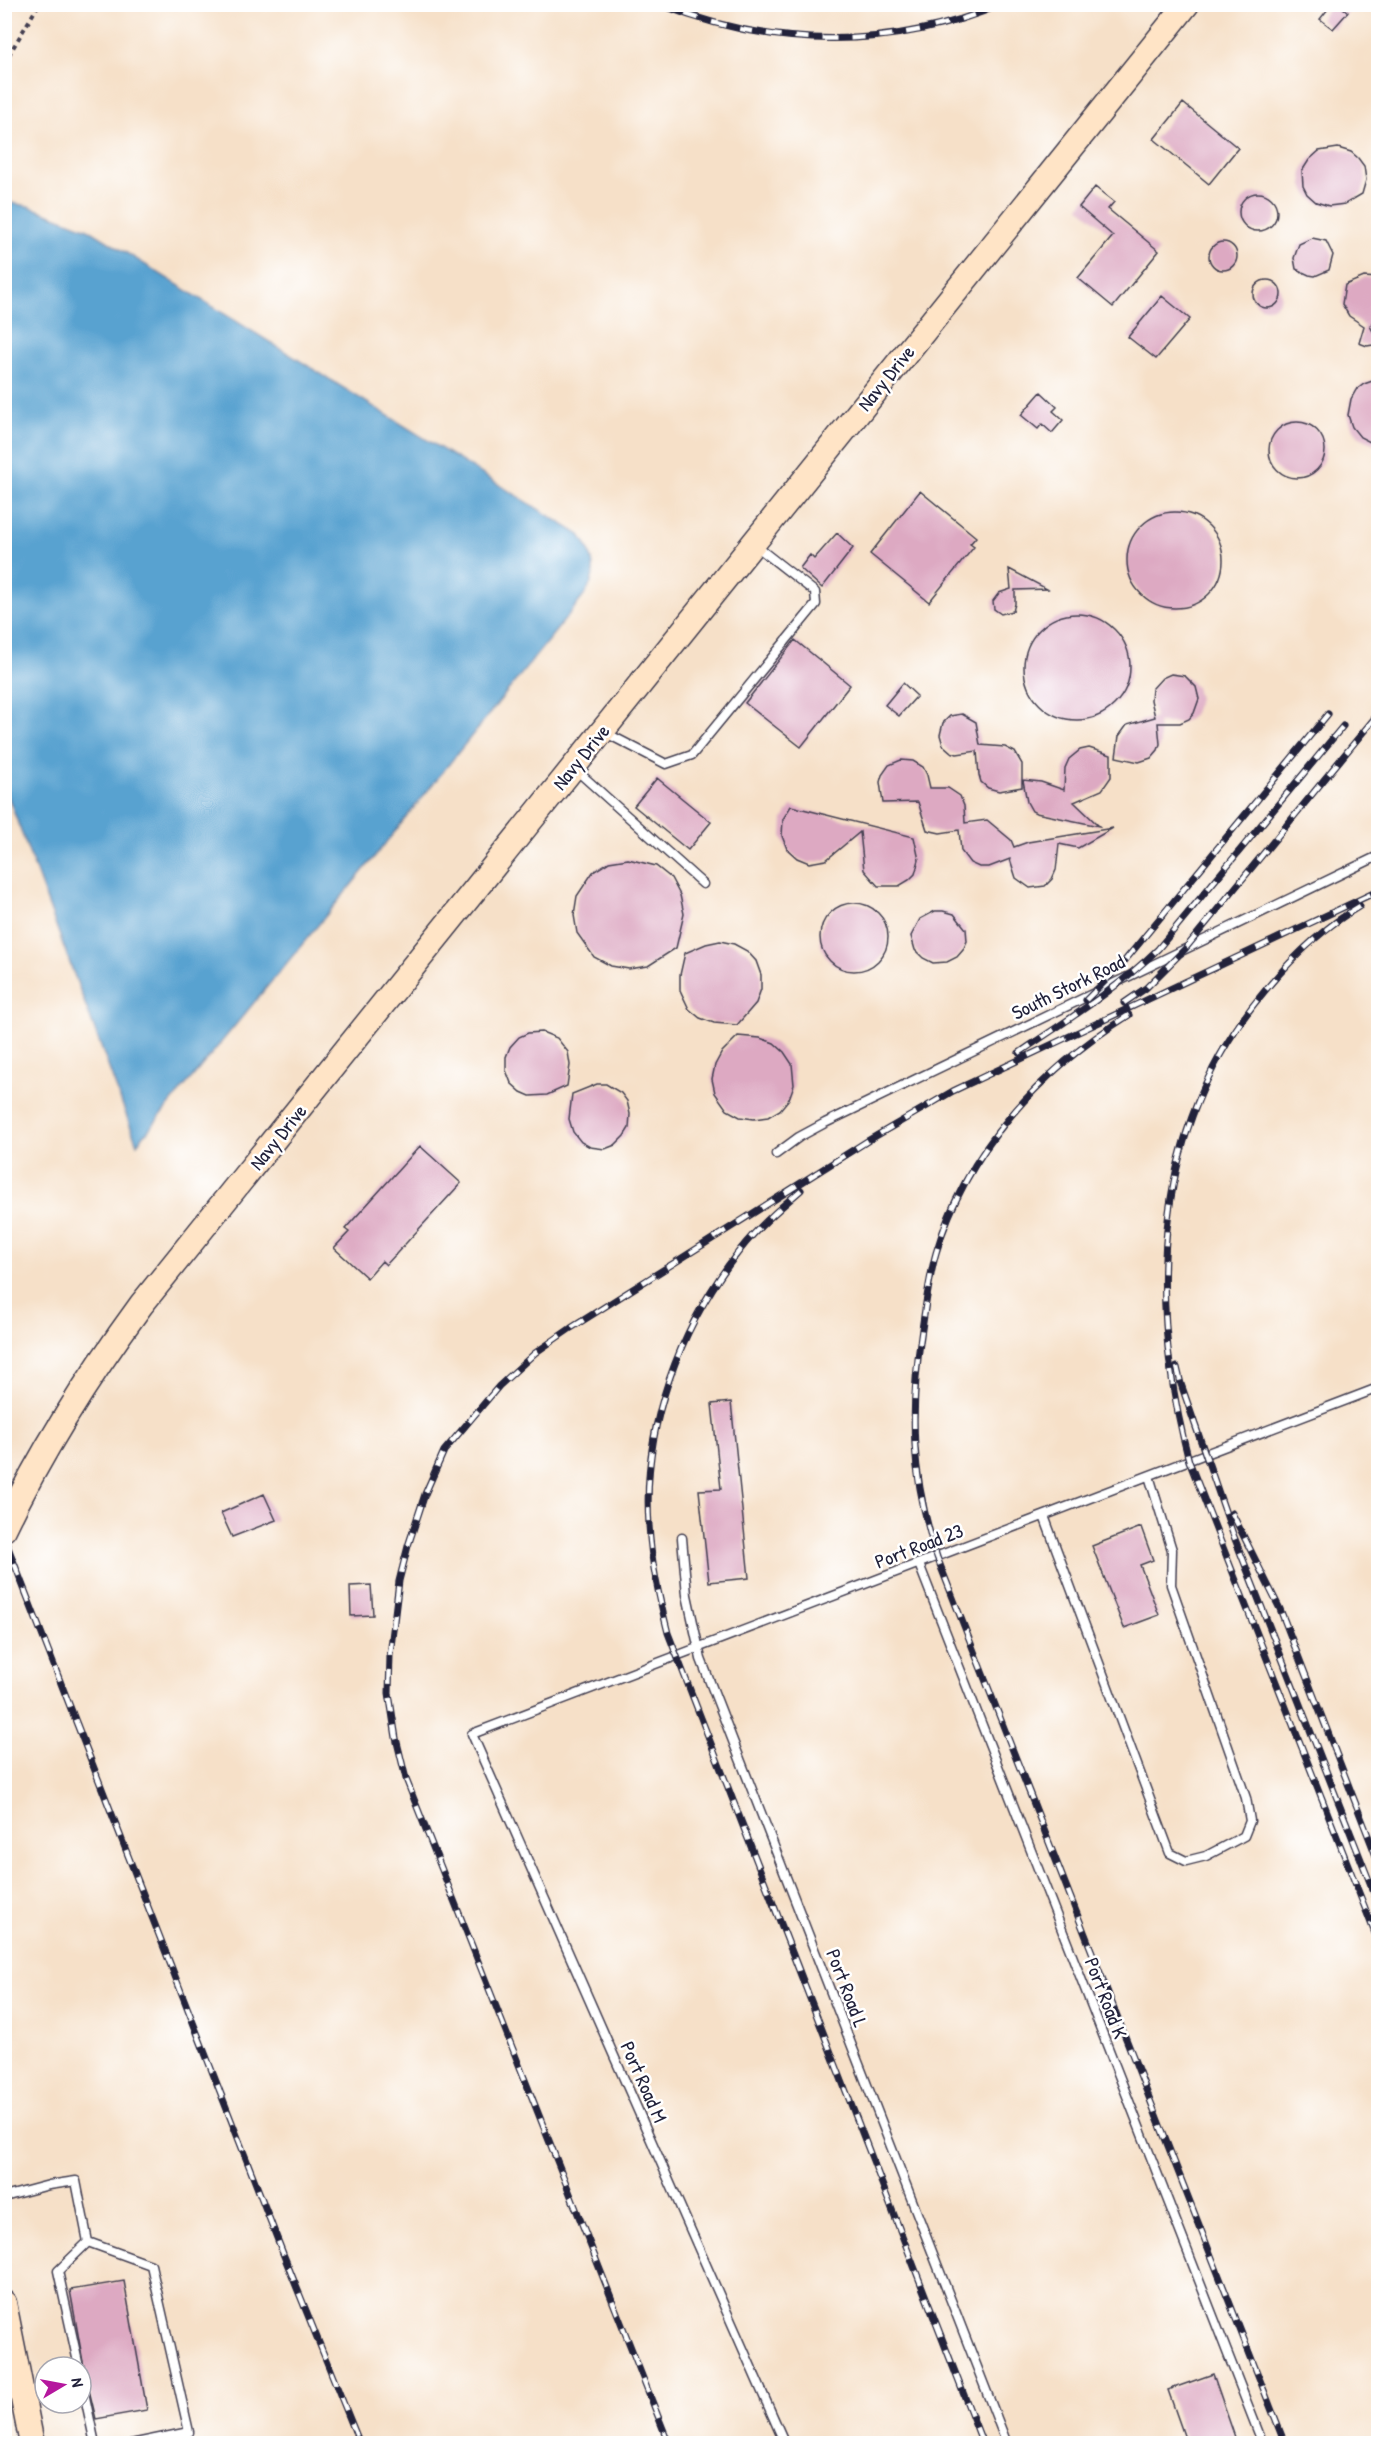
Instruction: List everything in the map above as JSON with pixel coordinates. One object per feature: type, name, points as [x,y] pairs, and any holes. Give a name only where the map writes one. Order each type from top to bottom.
[{"type":"street","name":"Navy Drive","points":[[4,1529],[39,1462],[105,1355],[141,1305],[1186,4]]},
{"type":"street","points":[[4,2303],[32,2444]]},
{"type":"lane","points":[[602,730],[666,764],[692,755],[816,604],[815,592],[753,544]]},
{"type":"lane","points":[[572,767],[703,884]]},
{"type":"lane","name":"South Stork Road","points":[[776,1154],[799,1137],[825,1123],[1378,856]]},
{"type":"lane","name":"Port Road 23","points":[[472,1734],[1378,1389]]},
{"type":"lane","points":[[1044,1516],[1170,1854],[1186,1861],[1206,1856],[1244,1836],[1250,1821],[1246,1798],[1171,1585],[1172,1550],[1149,1476]]},
{"type":"lane","name":"Port Road L","points":[[682,1538],[687,1595],[698,1648],[1007,2444]]},
{"type":"lane","name":"Port Road K","points":[[919,1564],[1263,2444]]},
{"type":"lane","name":"Port Road M","points":[[472,1734],[785,2444]]},
{"type":"lane","points":[[4,2197],[76,2181],[88,2242]]},
{"type":"lane","points":[[76,2355],[58,2271],[88,2242]]},
{"type":"lane","points":[[88,2242],[151,2265],[189,2432],[131,2444]]},
{"type":"lane","points":[[89,2415],[95,2444]]},
{"type":"path","points":[[4,63],[39,4]]},
{"type":"water","points":[[5,202],[28,206],[88,229],[580,535],[592,558],[593,574],[583,597],[372,860],[137,1144],[5,788]]},
{"type":"building","points":[[1332,4],[1338,4],[1348,12],[1333,29],[1320,19]]},
{"type":"building","points":[[1183,103],[1238,148],[1209,184],[1154,139]]},
{"type":"building","points":[[1338,148],[1351,152],[1358,158],[1364,166],[1366,180],[1362,194],[1345,204],[1329,206],[1316,202],[1307,194],[1303,186],[1302,171],[1319,151]]},
{"type":"building","points":[[1095,187],[1114,202],[1108,209],[1159,251],[1113,307],[1078,278],[1113,236],[1079,207]]},
{"type":"building","points":[[1258,193],[1271,199],[1277,212],[1271,225],[1258,231],[1245,225],[1239,212],[1245,199]]},
{"type":"building","points":[[1312,238],[1326,241],[1333,255],[1329,270],[1315,276],[1296,269],[1294,258],[1299,244]]},
{"type":"building","points":[[1223,242],[1233,246],[1237,256],[1233,266],[1223,270],[1213,266],[1209,256],[1213,246]]},
{"type":"building","points":[[1364,277],[1378,278],[1378,317],[1370,326],[1378,340],[1373,345],[1367,346],[1359,343],[1364,326],[1349,316],[1342,304],[1345,285]]},
{"type":"building","points":[[1267,280],[1277,284],[1281,294],[1277,304],[1267,308],[1257,304],[1253,294],[1257,284]]},
{"type":"building","points":[[1162,296],[1190,319],[1156,359],[1128,337]]},
{"type":"building","points":[[1378,379],[1378,446],[1360,437],[1352,427],[1348,415],[1351,399],[1356,390]]},
{"type":"building","points":[[1041,392],[1057,407],[1053,411],[1063,420],[1052,433],[1042,424],[1038,429],[1021,415]]},
{"type":"building","points":[[1292,422],[1302,422],[1317,430],[1323,439],[1325,450],[1323,461],[1317,470],[1302,478],[1292,478],[1281,473],[1274,466],[1269,455],[1269,445],[1274,434],[1281,427]]},
{"type":"building","points":[[920,491],[976,537],[970,544],[974,547],[929,602],[870,554]]},
{"type":"building","points":[[1175,512],[1193,516],[1209,526],[1219,542],[1223,560],[1219,578],[1209,594],[1193,604],[1175,608],[1157,604],[1141,594],[1131,578],[1127,560],[1131,542],[1141,526],[1157,516]]},
{"type":"building","points":[[837,533],[853,548],[822,588],[800,568],[810,555],[814,559]]},
{"type":"building","points":[[1009,569],[1047,589],[1015,590],[1013,611],[1001,614],[994,609],[993,601],[999,593],[1011,589]]},
{"type":"building","points":[[1077,614],[1097,618],[1115,629],[1126,647],[1130,667],[1126,687],[1115,705],[1097,716],[1077,720],[1057,716],[1039,705],[1028,687],[1024,667],[1028,647],[1039,629],[1057,618]]},
{"type":"building","points":[[795,640],[850,685],[801,747],[745,703]]},
{"type":"building","points":[[1171,674],[1185,676],[1196,687],[1199,699],[1194,713],[1189,719],[1180,723],[1158,723],[1160,744],[1151,758],[1139,762],[1116,757],[1119,736],[1127,725],[1155,717],[1151,700],[1152,689],[1162,678]]},
{"type":"building","points":[[903,683],[917,696],[899,716],[885,705]]},
{"type":"building","points":[[962,714],[976,722],[980,745],[1005,747],[1015,752],[1022,764],[1022,787],[999,791],[988,788],[981,782],[977,751],[957,754],[943,745],[940,735],[943,723],[950,716]]},
{"type":"building","points":[[1089,748],[1111,755],[1111,777],[1102,790],[1074,802],[1099,826],[1032,811],[1027,802],[1023,780],[1041,782],[1064,790],[1065,768],[1069,759],[1080,750]]},
{"type":"building","points":[[901,760],[913,761],[923,767],[930,788],[948,788],[960,796],[964,806],[965,823],[987,820],[1011,840],[1014,847],[1028,842],[1113,828],[1078,848],[1059,844],[1056,870],[1052,879],[1045,886],[1030,888],[1016,878],[1010,859],[989,867],[979,867],[970,863],[961,851],[959,830],[940,833],[927,830],[918,802],[883,803],[880,782],[882,775],[889,765]]},
{"type":"building","points":[[657,778],[711,822],[688,850],[634,806]]},
{"type":"building","points":[[791,806],[914,837],[919,860],[915,874],[899,886],[878,886],[864,870],[860,832],[826,860],[809,863],[797,858],[787,849],[782,836],[783,819]]},
{"type":"building","points":[[628,859],[656,866],[671,878],[680,895],[684,914],[676,948],[648,966],[629,969],[611,966],[594,957],[577,933],[574,915],[577,896],[593,872],[609,862]]},
{"type":"building","points":[[854,903],[867,906],[878,913],[885,924],[888,937],[885,950],[878,961],[867,968],[854,971],[841,968],[830,961],[823,950],[820,937],[823,924],[830,913],[841,906]]},
{"type":"building","points":[[935,911],[954,914],[966,929],[967,941],[963,950],[957,957],[947,962],[933,963],[923,958],[915,950],[911,936],[920,919]]},
{"type":"building","points":[[720,941],[734,944],[747,951],[756,961],[761,975],[761,989],[756,1003],[737,1025],[714,1023],[700,1018],[689,1009],[680,990],[680,975],[685,953]]},
{"type":"building","points":[[542,1032],[557,1038],[568,1052],[570,1065],[567,1086],[547,1095],[530,1096],[511,1083],[506,1070],[506,1057],[510,1047],[519,1037],[528,1033]]},
{"type":"building","points":[[738,1036],[760,1038],[774,1043],[792,1064],[794,1085],[789,1099],[780,1110],[768,1117],[754,1119],[740,1117],[727,1110],[715,1093],[712,1079],[715,1065],[722,1052]]},
{"type":"building","points":[[597,1084],[606,1084],[621,1093],[627,1101],[630,1114],[629,1128],[624,1136],[615,1145],[605,1149],[590,1147],[581,1142],[573,1132],[569,1119],[572,1094]]},
{"type":"building","points":[[420,1146],[461,1183],[386,1265],[382,1261],[367,1278],[334,1248],[349,1232],[345,1229]]},
{"type":"building","points":[[731,1402],[749,1578],[709,1582],[699,1490],[721,1489],[712,1404]]},
{"type":"building","points":[[264,1494],[276,1520],[232,1537],[221,1513]]},
{"type":"building","points":[[1141,1527],[1153,1560],[1140,1565],[1159,1615],[1124,1628],[1092,1546]]},
{"type":"building","points":[[371,1585],[373,1615],[351,1616],[350,1586]]},
{"type":"building","points":[[124,2281],[147,2410],[96,2419],[93,2406],[93,2355],[82,2355],[70,2290]]},
{"type":"building","points":[[1213,2374],[1236,2440],[1226,2444],[1187,2444],[1168,2390]]},
{"type":"railway","points":[[659,4],[701,19],[744,30],[787,36],[831,38],[874,37],[918,30],[960,19],[1002,4]]},
{"type":"railway","points":[[1086,1000],[1122,964],[1328,714]]},
{"type":"railway","points":[[1124,1003],[1146,988],[1185,949],[1378,714]]},
{"type":"railway","points":[[1019,1053],[1108,991],[1158,949],[1343,726]]},
{"type":"railway","points":[[669,2444],[406,1779],[396,1738],[389,1693],[390,1655],[399,1581],[425,1494],[444,1451],[499,1386],[535,1353],[869,1140],[953,1091],[1378,891]]},
{"type":"railway","points":[[1360,906],[1323,932],[1289,964],[1268,987],[1230,1039],[1201,1095],[1181,1153],[1169,1213],[1165,1274],[1167,1336],[1175,1399],[1189,1461],[1378,1941]]},
{"type":"railway","points":[[1129,1015],[1066,1061],[1010,1116],[966,1180],[949,1215],[931,1272],[918,1359],[914,1416],[917,1471],[928,1527],[937,1557],[1285,2444]]},
{"type":"railway","points":[[801,1190],[761,1226],[740,1250],[718,1280],[683,1345],[669,1380],[652,1452],[648,1488],[652,1552],[668,1633],[983,2444]]},
{"type":"railway","points":[[1177,1367],[1233,1534],[1378,1903]]},
{"type":"railway","points":[[1232,1513],[1280,1609],[1378,1861]]},
{"type":"railway","points":[[4,1537],[284,2256],[360,2444]]}]
